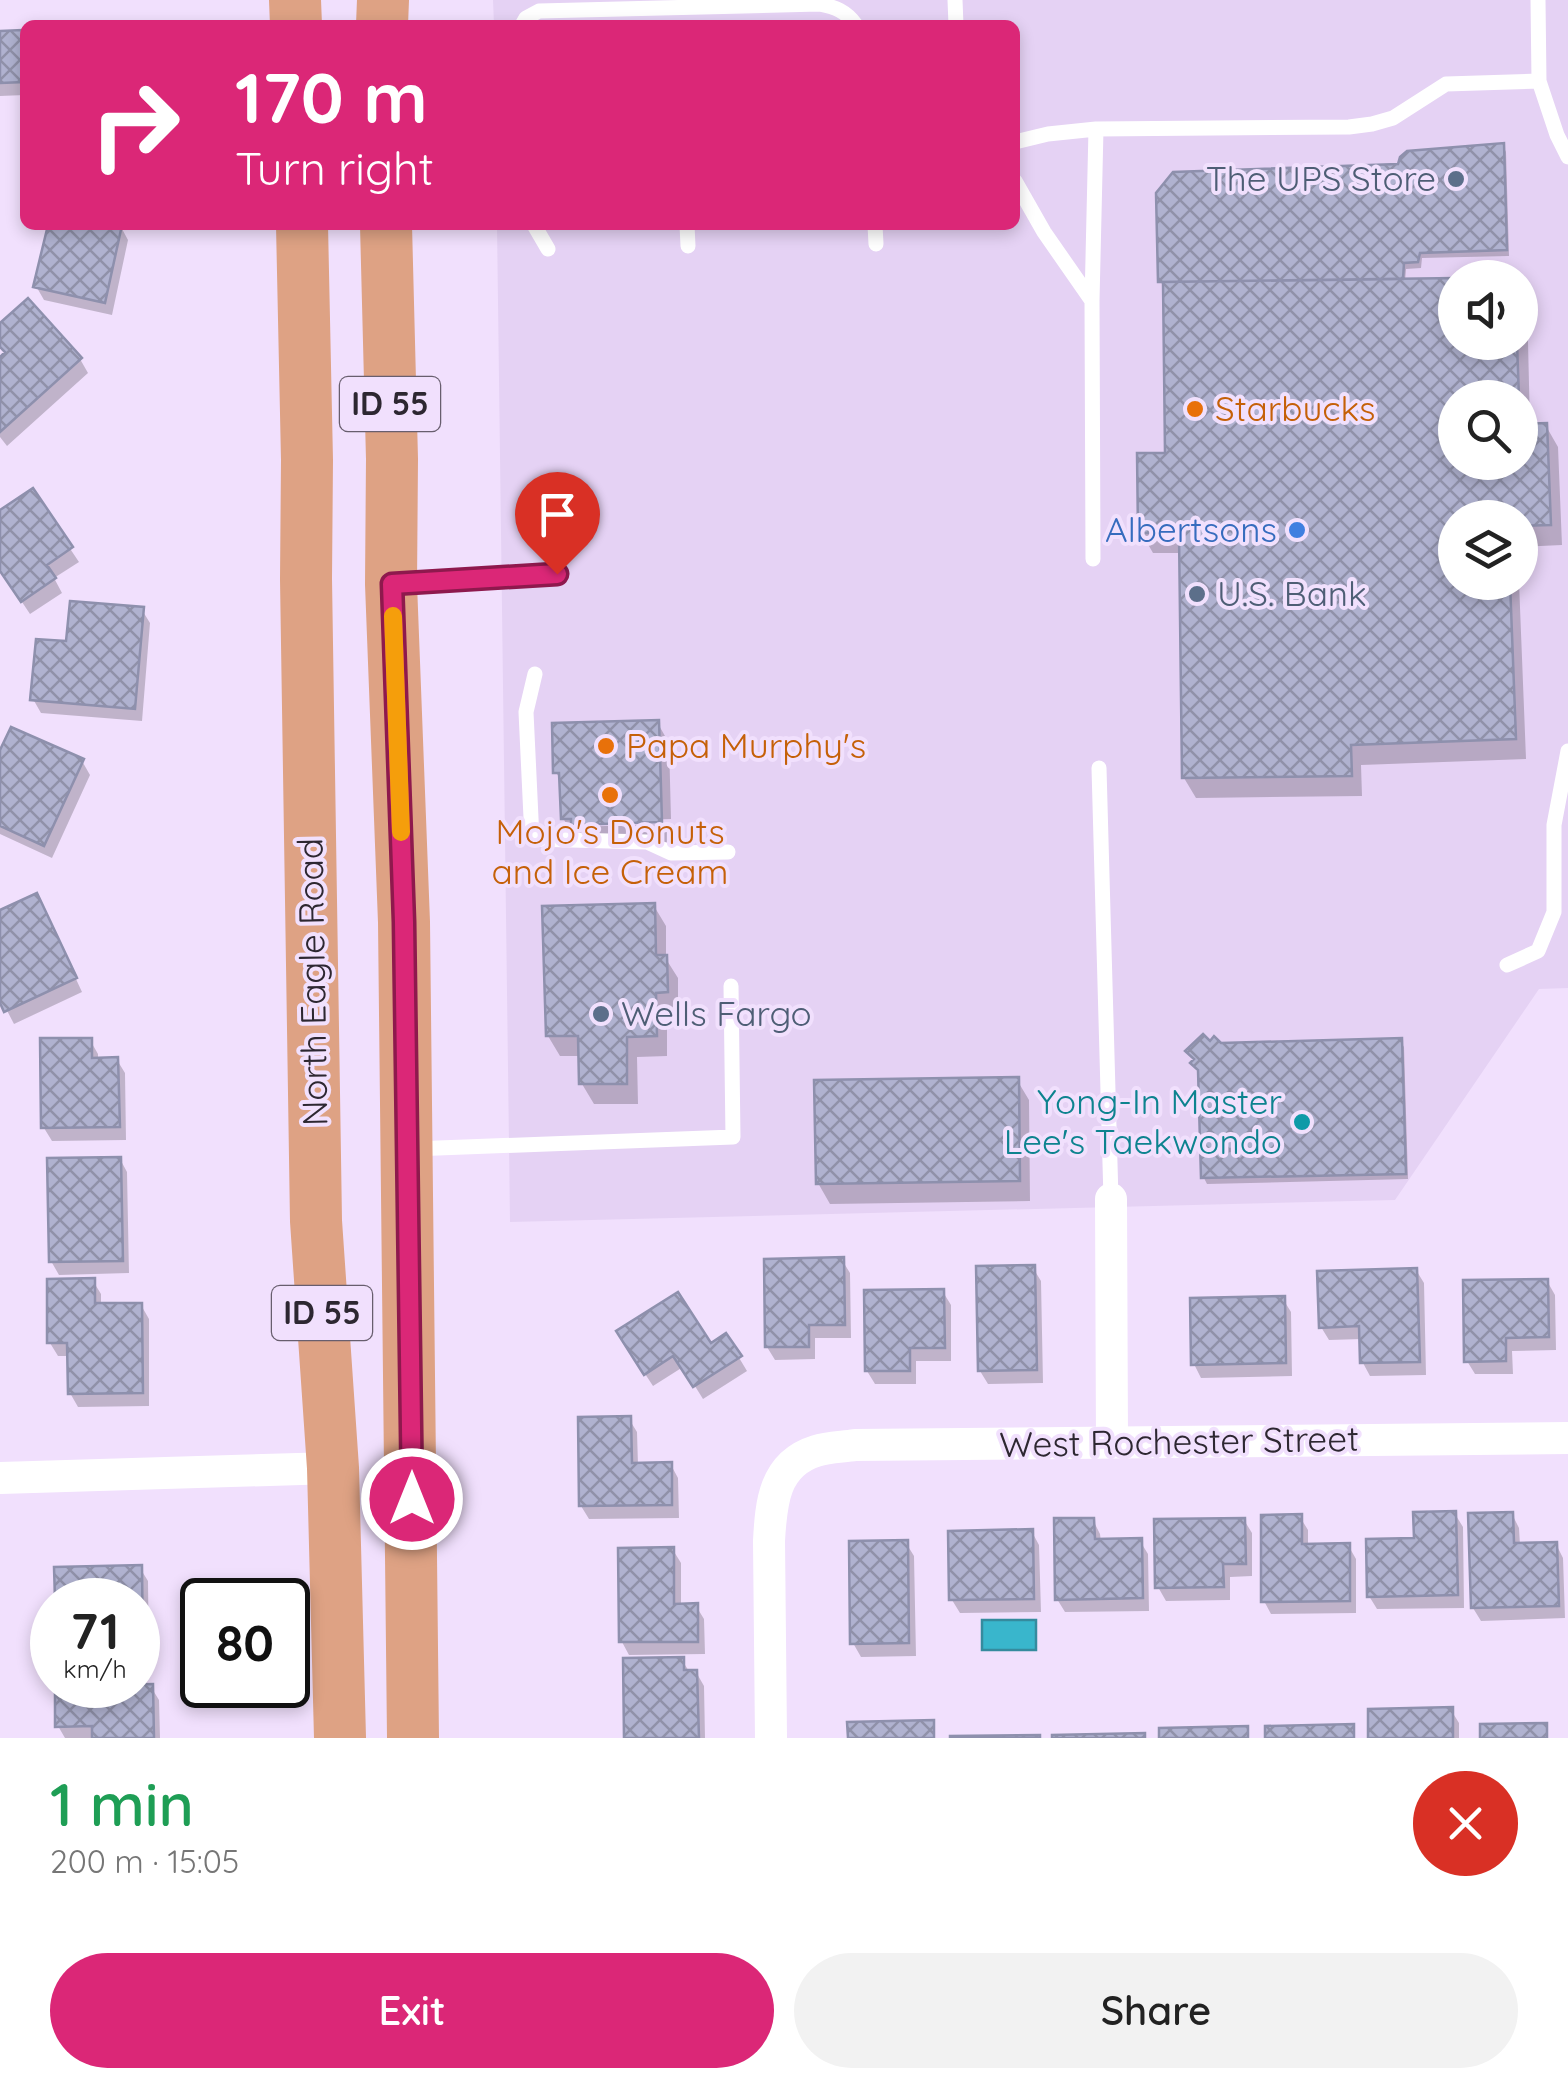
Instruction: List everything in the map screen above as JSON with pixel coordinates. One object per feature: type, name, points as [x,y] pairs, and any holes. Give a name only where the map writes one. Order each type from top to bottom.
[{"type":"highway","name":"North Eagle Road","points":[[302,230],[316,1221],[332,1468],[340,1738]]},
{"type":"highway","name":"ID 55","points":[[386,230],[392,584],[404,922],[413,1738]]},
{"type":"street","points":[[1110,1199],[1112,1442]]},
{"type":"street","name":"West Rochester Street","points":[[771,1738],[771,1511],[782,1475],[792,1462],[817,1450],[856,1446],[1568,1438]]},
{"type":"street","points":[[0,1478],[332,1468]]},
{"type":"lane","points":[[1538,0],[1539,81],[1556,135],[1568,157]]},
{"type":"lane","points":[[525,20],[539,11],[819,4],[836,7],[852,20]]},
{"type":"lane","points":[[682,7],[682,20]]},
{"type":"lane","points":[[1020,141],[1096,129],[1349,127],[1393,118],[1446,84],[1539,81]]},
{"type":"lane","points":[[1093,560],[1096,129]]},
{"type":"lane","points":[[1020,189],[1044,232],[1092,301]]},
{"type":"lane","points":[[537,230],[548,249]]},
{"type":"lane","points":[[687,230],[688,246]]},
{"type":"lane","points":[[876,230],[876,244]]},
{"type":"lane","points":[[392,584],[557,574]]},
{"type":"lane","points":[[535,674],[526,712],[532,839],[647,842],[671,852],[728,852]]},
{"type":"lane","points":[[1507,966],[1538,951],[1554,912],[1554,825],[1568,751]]},
{"type":"lane","points":[[1099,768],[1110,1199]]},
{"type":"lane","points":[[408,1149],[733,1137],[731,986]]},
{"type":"shaded area","points":[[493,0],[1568,0],[1568,988],[1539,989],[1395,1200],[510,1222],[497,230],[1020,230],[1020,20],[494,20]]},
{"type":"water","points":[[982,1620],[1036,1620],[1036,1650],[982,1650]]},
{"type":"building","points":[[20,30],[20,82],[0,83],[0,31]]},
{"type":"building","points":[[1504,143],[1507,250],[1420,253],[1418,262],[1404,263],[1403,279],[1158,282],[1156,193],[1173,172],[1398,164],[1407,151]]},
{"type":"building","points":[[47,230],[121,230],[105,303],[33,287]]},
{"type":"building","name":"Albertsons","points":[[1438,278],[1438,360],[1518,360],[1518,380],[1438,380],[1438,480],[1538,480],[1538,423],[1547,423],[1551,525],[1538,525],[1538,500],[1438,500],[1438,600],[1511,600],[1516,739],[1351,745],[1352,776],[1182,778],[1179,533],[1138,533],[1137,453],[1165,453],[1163,282]]},
{"type":"building","points":[[28,298],[82,358],[0,432],[0,357],[5,352],[0,347],[0,323]]},
{"type":"building","points":[[33,488],[73,547],[47,565],[56,578],[21,602],[0,571],[0,510]]},
{"type":"building","points":[[70,601],[144,607],[135,709],[30,700],[36,639],[66,641]]},
{"type":"building","points":[[659,720],[662,822],[571,825],[571,819],[561,819],[559,773],[553,773],[552,723]]},
{"type":"building","points":[[11,727],[84,759],[44,846],[0,826],[0,750]]},
{"type":"building","points":[[37,893],[77,978],[4,1012],[0,1003],[0,910]]},
{"type":"building","name":"Wells Fargo","points":[[655,903],[656,955],[667,955],[668,992],[656,993],[657,1036],[627,1037],[627,1084],[579,1084],[578,1036],[546,1036],[542,906]]},
{"type":"building","name":"Yong-In Master Lee's Taekwondo","points":[[1203,1034],[1210,1041],[1214,1036],[1221,1043],[1402,1038],[1406,1174],[1201,1178],[1198,1070],[1185,1051]]},
{"type":"building","points":[[40,1038],[92,1038],[92,1058],[118,1057],[120,1127],[41,1128]]},
{"type":"building","points":[[1019,1077],[1020,1181],[816,1184],[814,1080]]},
{"type":"building","points":[[121,1157],[123,1261],[49,1262],[47,1158]]},
{"type":"building","points":[[844,1257],[845,1325],[809,1325],[809,1347],[765,1347],[764,1259]]},
{"type":"building","points":[[1035,1265],[1037,1370],[978,1371],[976,1266]]},
{"type":"building","points":[[1417,1268],[1420,1362],[1360,1363],[1359,1326],[1319,1328],[1317,1271]]},
{"type":"building","points":[[95,1278],[95,1303],[142,1303],[143,1393],[68,1394],[67,1343],[47,1343],[47,1279]]},
{"type":"building","points":[[1548,1279],[1549,1337],[1506,1338],[1506,1361],[1464,1362],[1463,1280]]},
{"type":"building","points":[[944,1289],[945,1348],[910,1348],[910,1371],[865,1371],[864,1290]]},
{"type":"building","points":[[678,1292],[711,1343],[726,1333],[742,1356],[693,1387],[673,1356],[644,1375],[616,1331]]},
{"type":"building","points":[[1285,1296],[1286,1363],[1191,1365],[1190,1298]]},
{"type":"building","points":[[631,1416],[632,1463],[672,1462],[672,1505],[579,1506],[578,1417]]},
{"type":"building","points":[[1456,1511],[1458,1595],[1367,1597],[1366,1539],[1414,1538],[1413,1512]]},
{"type":"building","points":[[1513,1512],[1514,1543],[1557,1542],[1559,1606],[1471,1608],[1468,1513]]},
{"type":"building","points":[[1302,1514],[1302,1544],[1350,1543],[1350,1601],[1261,1602],[1261,1515]]},
{"type":"building","points":[[1054,1518],[1094,1518],[1095,1539],[1142,1538],[1143,1598],[1055,1600]]},
{"type":"building","points":[[1245,1518],[1246,1564],[1223,1564],[1224,1587],[1155,1588],[1154,1519]]},
{"type":"building","points":[[1033,1529],[1034,1599],[949,1600],[948,1531]]},
{"type":"building","points":[[908,1540],[909,1643],[850,1644],[849,1541]]},
{"type":"building","points":[[674,1547],[674,1604],[698,1603],[698,1642],[619,1642],[618,1548]]},
{"type":"building","points":[[142,1565],[142,1578],[54,1578],[54,1567]]},
{"type":"building","points":[[684,1657],[684,1670],[697,1670],[699,1738],[624,1738],[623,1658]]},
{"type":"building","points":[[1453,1707],[1453,1738],[1368,1738],[1368,1709]]},
{"type":"building","points":[[55,1708],[153,1708],[154,1738],[92,1738],[92,1726],[55,1727]]},
{"type":"building","points":[[934,1720],[934,1738],[848,1738],[847,1722]]},
{"type":"building","points":[[1547,1723],[1547,1738],[1480,1738],[1480,1724]]},
{"type":"building","points":[[1354,1724],[1354,1738],[1265,1738],[1265,1726]]},
{"type":"building","points":[[1248,1726],[1248,1738],[1159,1738],[1159,1728]]},
{"type":"building","points":[[1145,1733],[1145,1738],[1052,1738],[1052,1735]]},
{"type":"building","points":[[950,1736],[1040,1738],[950,1738]]},
{"type":"slow traffic","points":[[393,616],[401,832]]},
{"type":"place","name":"The UPS Store","points":[[1456,179]]},
{"type":"place","name":"Starbucks","points":[[1195,409]]},
{"type":"place","name":"Albertsons","points":[[1297,530]]},
{"type":"place","name":"U.S. Bank","points":[[1197,594]]},
{"type":"place","name":"Papa Murphy's","points":[[606,746]]},
{"type":"place","name":"Mojo's Donuts and Ice Cream","points":[[610,795]]},
{"type":"place","name":"Wells Fargo","points":[[601,1014]]},
{"type":"place","name":"Yong-In Master Lee's Taekwondo","points":[[1302,1122]]},
{"type":"route","points":[[412,1499],[404,922],[392,584],[557,574]]}]
